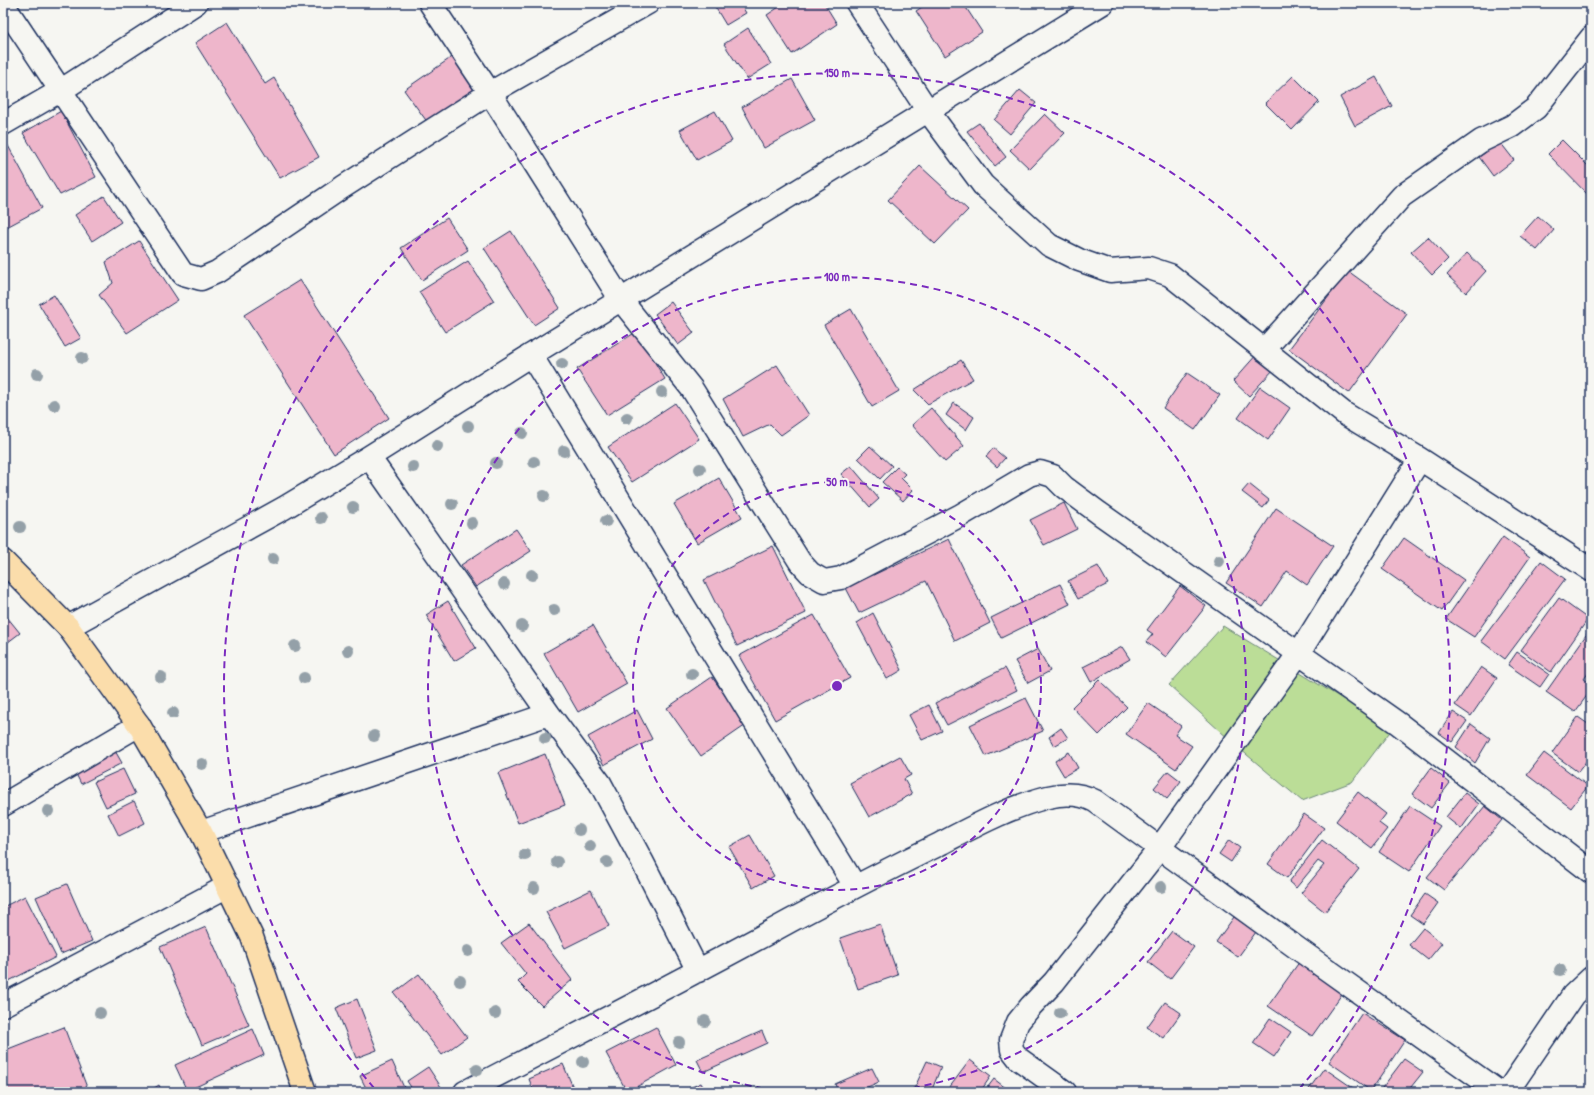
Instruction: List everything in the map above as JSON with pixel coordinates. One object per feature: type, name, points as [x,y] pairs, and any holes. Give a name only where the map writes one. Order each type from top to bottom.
[{"type":"highway","points":[[3,561],[68,628],[139,725],[201,832],[252,938],[305,1092]]},
{"type":"street","points":[[3,124],[60,91],[196,3]]},
{"type":"street","points":[[430,3],[490,93],[621,300],[692,389],[800,562],[810,573],[824,581],[841,578],[961,514],[1029,475],[1040,472],[1053,476],[1099,513],[1399,724],[1591,872]]},
{"type":"street","points":[[3,4],[183,274],[201,279],[217,272],[343,187],[490,93],[648,3]]},
{"type":"street","points":[[857,3],[928,110],[983,185],[1049,245],[1079,260],[1110,271],[1149,268],[1170,276],[1346,414],[1420,459],[1591,570]]},
{"type":"street","points":[[68,628],[284,508],[369,457],[1103,3]]},
{"type":"street","points":[[1264,350],[1402,196],[1480,141],[1512,126],[1536,108],[1591,38]]},
{"type":"street","points":[[531,356],[854,886]]},
{"type":"street","points":[[369,457],[600,783],[698,971]]},
{"type":"street","points":[[1065,1092],[1019,1059],[1012,1050],[1011,1040],[1018,1022],[1054,982],[1159,849],[1299,653],[1420,459]]},
{"type":"street","points":[[201,832],[550,714]]},
{"type":"street","points":[[3,805],[139,725]]},
{"type":"street","points":[[465,1092],[698,971],[854,886],[982,822],[1024,805],[1049,797],[1068,794],[1085,796],[1095,802],[1499,1092]]},
{"type":"street","points":[[3,1005],[228,886]]},
{"type":"street","points":[[1507,1092],[1574,995],[1591,978]]},
{"type":"green space","points":[[1223,626],[1392,729],[1352,782],[1302,801],[1240,749],[1169,685]]},
{"type":"building","points":[[718,3],[740,3],[746,13],[726,25],[714,5]]},
{"type":"building","points":[[785,3],[824,3],[837,24],[792,54],[767,15]]},
{"type":"building","points":[[928,3],[963,3],[982,32],[945,56],[916,11]]},
{"type":"building","points":[[227,22],[265,84],[274,78],[319,157],[280,178],[195,43]]},
{"type":"building","points":[[748,28],[771,64],[747,79],[724,44]]},
{"type":"building","points":[[452,57],[476,90],[428,123],[404,90]]},
{"type":"building","points":[[1293,76],[1319,102],[1292,130],[1265,103]]},
{"type":"building","points":[[1376,77],[1392,106],[1355,126],[1340,97]]},
{"type":"building","points":[[792,79],[815,120],[764,148],[742,107]]},
{"type":"building","points":[[1020,90],[1036,103],[1010,134],[994,120]]},
{"type":"building","points":[[61,111],[96,177],[60,195],[23,133]]},
{"type":"building","points":[[715,111],[732,141],[697,160],[680,130]]},
{"type":"building","points":[[1045,114],[1065,133],[1030,169],[1010,150]]},
{"type":"building","points":[[979,123],[1006,157],[995,166],[967,131]]},
{"type":"building","points":[[1562,140],[1591,169],[1591,198],[1548,154]]},
{"type":"building","points":[[6,142],[42,208],[5,228],[3,224],[3,144]]},
{"type":"building","points":[[1500,142],[1514,160],[1493,176],[1479,157]]},
{"type":"building","points":[[920,166],[968,210],[935,244],[888,200]]},
{"type":"building","points":[[104,196],[121,222],[92,241],[75,215]]},
{"type":"building","points":[[1538,216],[1554,230],[1537,250],[1520,236]]},
{"type":"building","points":[[447,218],[468,250],[422,280],[401,248]]},
{"type":"building","points":[[511,231],[560,308],[534,325],[484,248]]},
{"type":"building","points":[[1428,237],[1448,259],[1432,275],[1411,252]]},
{"type":"building","points":[[139,241],[178,300],[127,333],[99,295],[113,283],[106,262]]},
{"type":"building","points":[[1467,253],[1486,271],[1466,293],[1447,275]]},
{"type":"building","points":[[468,261],[494,301],[445,332],[419,292]]},
{"type":"building","points":[[1348,271],[1407,314],[1349,393],[1289,349]]},
{"type":"building","points":[[300,280],[389,418],[334,454],[244,315]]},
{"type":"building","points":[[54,295],[81,338],[65,347],[39,304]]},
{"type":"building","points":[[671,302],[694,333],[678,345],[655,314]]},
{"type":"building","points":[[851,309],[899,391],[872,407],[824,325]]},
{"type":"building","points":[[636,332],[665,379],[607,415],[577,369]]},
{"type":"building","points":[[1258,353],[1275,368],[1249,396],[1233,381]]},
{"type":"building","points":[[961,360],[973,379],[928,404],[914,390]]},
{"type":"building","points":[[777,365],[809,415],[781,435],[770,424],[743,437],[723,399]]},
{"type":"building","points":[[1187,373],[1220,395],[1195,430],[1163,408]]},
{"type":"building","points":[[1260,387],[1290,408],[1268,440],[1238,418]]},
{"type":"building","points":[[675,403],[699,439],[632,482],[608,447]]},
{"type":"building","points":[[954,403],[974,417],[966,430],[946,415]]},
{"type":"building","points":[[931,408],[964,446],[945,462],[912,425]]},
{"type":"building","points":[[870,446],[892,466],[880,479],[858,458]]},
{"type":"building","points":[[993,448],[1005,458],[997,467],[986,457]]},
{"type":"building","points":[[851,466],[879,499],[870,507],[841,474]]},
{"type":"building","points":[[897,467],[905,474],[901,478],[913,490],[903,501],[882,482]]},
{"type":"building","points":[[719,478],[742,517],[697,543],[674,504]]},
{"type":"building","points":[[1249,484],[1269,500],[1263,508],[1242,492]]},
{"type":"building","points":[[1064,503],[1077,529],[1044,545],[1030,520]]},
{"type":"building","points":[[1276,508],[1333,546],[1307,585],[1287,571],[1263,607],[1226,583]]},
{"type":"building","points":[[516,529],[531,551],[476,587],[461,565]]},
{"type":"building","points":[[1503,537],[1530,557],[1474,637],[1446,619]]},
{"type":"building","points":[[1404,538],[1464,580],[1442,611],[1382,569]]},
{"type":"building","points":[[949,539],[990,623],[955,641],[926,581],[859,613],[846,588]]},
{"type":"building","points":[[773,546],[806,613],[737,646],[704,580]]},
{"type":"building","points":[[1541,561],[1565,579],[1505,659],[1481,641]]},
{"type":"building","points":[[1098,566],[1108,584],[1078,599],[1068,581]]},
{"type":"building","points":[[1060,584],[1070,604],[1001,638],[991,618]]},
{"type":"building","points":[[1180,586],[1206,606],[1166,657],[1146,642],[1153,634],[1147,630]]},
{"type":"building","points":[[1559,598],[1588,619],[1551,672],[1521,650]]},
{"type":"building","points":[[448,601],[476,648],[454,661],[426,615]]},
{"type":"building","points":[[3,612],[20,633],[3,646]]},
{"type":"building","points":[[873,613],[902,670],[887,679],[857,623]]},
{"type":"building","points":[[814,615],[850,678],[775,720],[739,656]]},
{"type":"building","points":[[593,625],[627,684],[578,712],[544,653]]},
{"type":"building","points":[[1591,628],[1591,669],[1584,679],[1591,684],[1591,690],[1575,712],[1546,692]]},
{"type":"building","points":[[1122,647],[1130,659],[1091,682],[1083,667]]},
{"type":"building","points":[[1038,649],[1050,671],[1028,683],[1015,661]]},
{"type":"building","points":[[1517,652],[1549,674],[1540,687],[1508,665]]},
{"type":"building","points":[[1481,667],[1497,678],[1471,716],[1455,705]]},
{"type":"building","points":[[1005,668],[1017,690],[947,725],[935,703]]},
{"type":"building","points":[[712,677],[746,725],[701,756],[667,708]]},
{"type":"building","points":[[1099,680],[1127,707],[1099,735],[1072,707]]},
{"type":"building","points":[[1026,698],[1043,731],[986,756],[970,725]]},
{"type":"building","points":[[1148,703],[1181,726],[1175,735],[1192,746],[1176,769],[1126,734]]},
{"type":"building","points":[[929,705],[942,731],[922,740],[909,715]]},
{"type":"building","points":[[637,710],[652,739],[604,765],[588,737]]},
{"type":"building","points":[[1453,712],[1467,721],[1452,742],[1439,733]]},
{"type":"building","points":[[1578,717],[1591,726],[1591,755],[1578,772],[1552,753]]},
{"type":"building","points":[[1471,724],[1490,738],[1475,763],[1456,747]]},
{"type":"building","points":[[1061,728],[1068,738],[1054,746],[1049,737]]},
{"type":"building","points":[[114,749],[122,763],[81,784],[74,770]]},
{"type":"building","points":[[1069,752],[1078,768],[1064,776],[1055,761]]},
{"type":"building","points":[[1544,753],[1588,786],[1571,808],[1527,775]]},
{"type":"building","points":[[545,754],[565,805],[518,823],[498,773]]},
{"type":"building","points":[[900,756],[911,775],[904,779],[912,794],[869,817],[850,783]]},
{"type":"building","points":[[1431,768],[1450,783],[1431,808],[1412,794]]},
{"type":"building","points":[[123,769],[135,794],[106,807],[94,782]]},
{"type":"building","points":[[1168,771],[1181,781],[1167,799],[1154,788]]},
{"type":"building","points":[[1358,792],[1386,814],[1379,823],[1387,829],[1372,848],[1336,821]]},
{"type":"building","points":[[1465,793],[1479,804],[1461,829],[1446,817]]},
{"type":"building","points":[[134,801],[145,823],[119,836],[108,814]]},
{"type":"building","points":[[1410,806],[1440,826],[1409,872],[1379,852]]},
{"type":"building","points":[[1485,806],[1502,820],[1444,890],[1427,877]]},
{"type":"building","points":[[1304,814],[1324,828],[1287,878],[1268,864]]},
{"type":"building","points":[[750,835],[774,876],[753,888],[729,847]]},
{"type":"building","points":[[1229,840],[1240,848],[1231,862],[1219,854]]},
{"type":"building","points":[[1322,840],[1359,869],[1325,912],[1301,893],[1324,865],[1318,861],[1296,888],[1289,882]]},
{"type":"building","points":[[67,884],[92,941],[61,954],[36,897]]},
{"type":"building","points":[[591,890],[609,926],[565,948],[546,912]]},
{"type":"building","points":[[1425,894],[1438,903],[1423,924],[1410,915]]},
{"type":"building","points":[[25,896],[56,957],[3,984],[3,907]]},
{"type":"building","points":[[1234,917],[1256,932],[1238,957],[1216,942]]},
{"type":"building","points":[[529,923],[572,980],[542,1006],[518,982],[526,974],[501,943]]},
{"type":"building","points":[[880,924],[898,975],[858,989],[840,938]]},
{"type":"building","points":[[206,927],[249,1025],[202,1045],[160,947]]},
{"type":"building","points":[[1423,928],[1442,943],[1428,960],[1409,945]]},
{"type":"building","points":[[1172,931],[1194,947],[1170,979],[1148,962]]},
{"type":"building","points":[[1300,961],[1344,991],[1312,1036],[1268,1006]]},
{"type":"building","points":[[419,974],[467,1037],[442,1055],[394,993]]},
{"type":"building","points":[[357,999],[377,1050],[356,1058],[336,1008]]},
{"type":"building","points":[[1165,1002],[1181,1013],[1163,1038],[1147,1027]]},
{"type":"building","points":[[1362,1013],[1405,1040],[1371,1091],[1329,1062]]},
{"type":"building","points":[[1270,1018],[1291,1032],[1274,1057],[1253,1043]]},
{"type":"building","points":[[64,1027],[88,1090],[84,1092],[7,1092],[3,1081],[3,1051]]},
{"type":"building","points":[[656,1027],[676,1065],[627,1092],[606,1053]]},
{"type":"building","points":[[253,1029],[264,1055],[187,1091],[175,1065]]},
{"type":"building","points":[[762,1031],[767,1043],[703,1072],[697,1060]]},
{"type":"building","points":[[1404,1059],[1423,1072],[1407,1092],[1379,1092]]},
{"type":"building","points":[[970,1060],[991,1076],[980,1092],[946,1092]]},
{"type":"building","points":[[392,1061],[406,1092],[368,1092],[360,1076]]},
{"type":"building","points":[[927,1061],[941,1067],[931,1092],[921,1092],[914,1089]]},
{"type":"building","points":[[563,1064],[575,1092],[534,1092],[529,1079]]},
{"type":"building","points":[[428,1067],[443,1090],[440,1092],[414,1092],[407,1081]]},
{"type":"building","points":[[872,1068],[879,1082],[856,1092],[838,1092],[835,1084]]},
{"type":"building","points":[[1324,1068],[1356,1090],[1354,1092],[1307,1092]]},
{"type":"building","points":[[994,1079],[1011,1092],[984,1092]]},
{"type":"building","points":[[701,1083],[706,1092],[680,1092]]},
{"type":"building","points":[[159,1085],[162,1092],[148,1092]]}]
